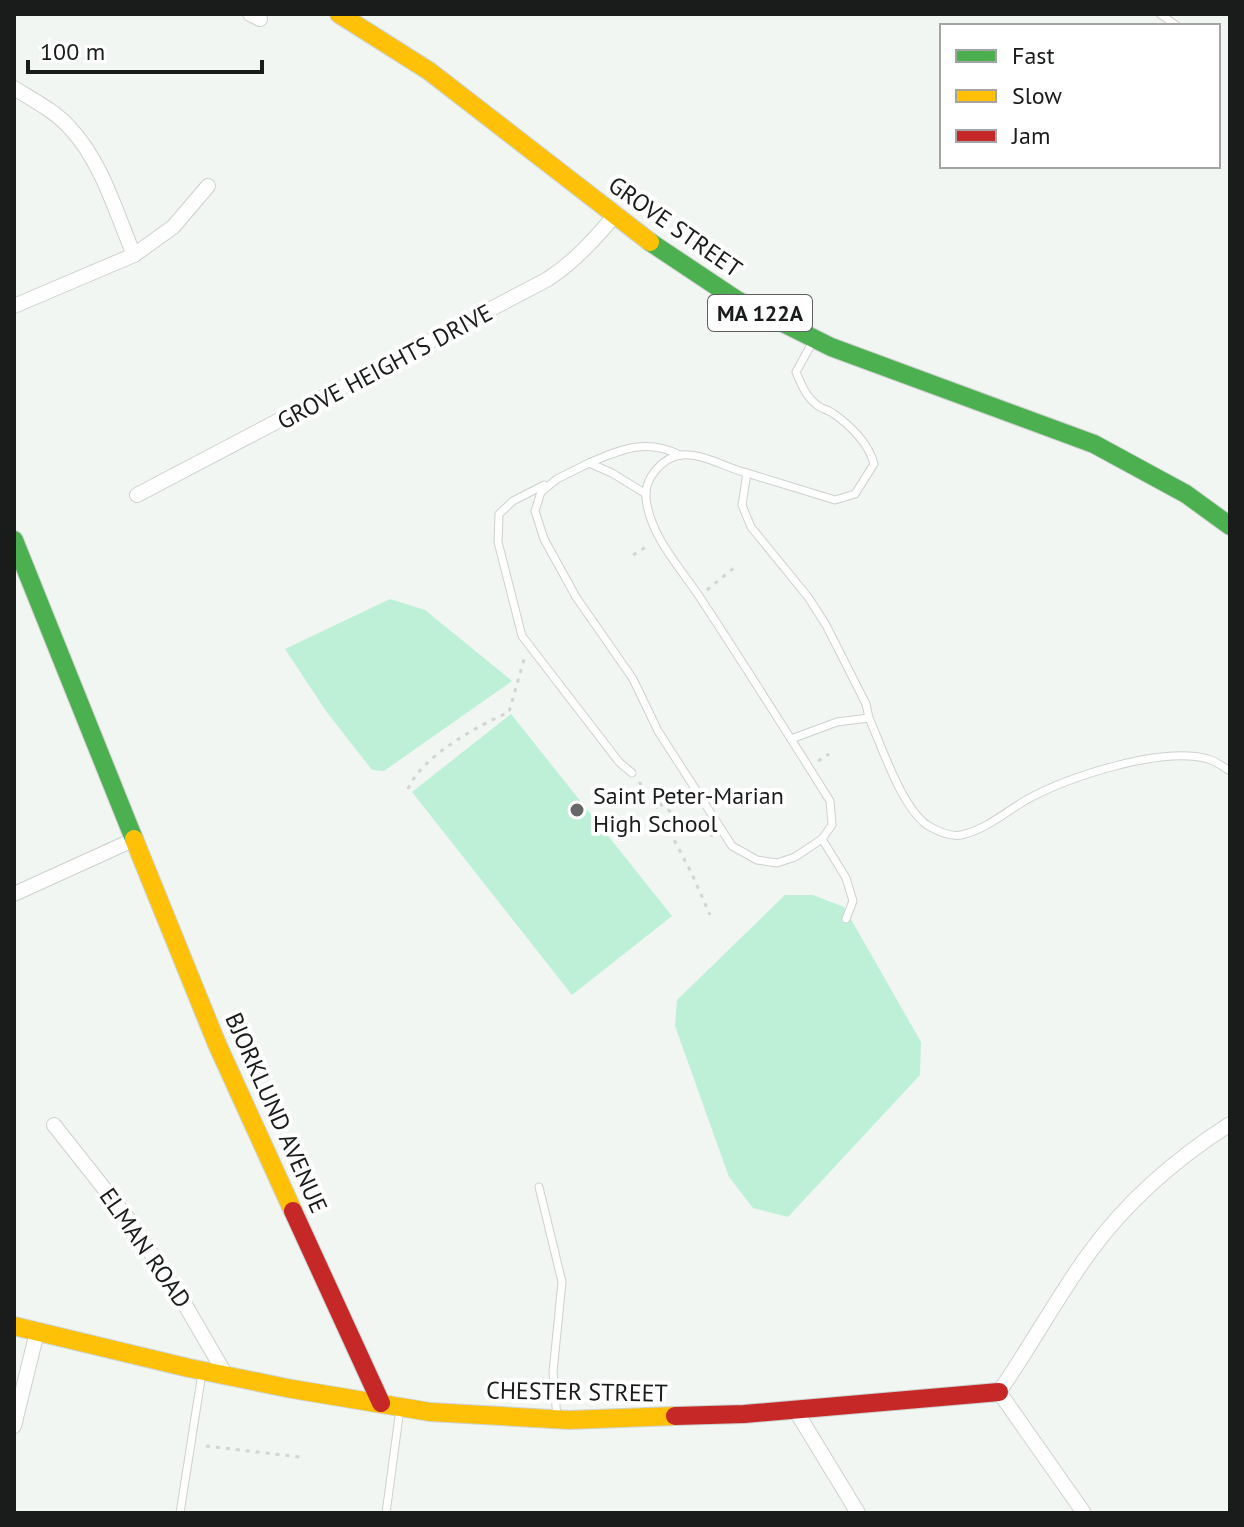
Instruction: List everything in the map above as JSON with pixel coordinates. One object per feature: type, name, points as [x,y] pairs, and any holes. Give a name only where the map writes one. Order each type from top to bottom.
[{"type":"street","name":"GROVE STREET","points":[[339,14],[429,71],[615,215],[737,300],[815,339],[1094,444],[1186,494],[1230,526]]},
{"type":"street","points":[[14,88],[62,120],[80,140],[96,166],[134,255]]},
{"type":"street","points":[[14,306],[134,255],[173,227],[208,186]]},
{"type":"street","name":"GROVE HEIGHTS DRIVE","points":[[137,495],[548,279],[588,247],[615,215]]},
{"type":"street","name":"BJORKLUND AVENUE","points":[[14,540],[18,561],[217,1044],[381,1403]]},
{"type":"street","points":[[14,894],[133,840]]},
{"type":"street","points":[[1084,1513],[999,1392],[1078,1270],[1113,1224],[1162,1174],[1230,1124]]},
{"type":"street","name":"ELMAN ROAD","points":[[54,1125],[129,1220],[184,1303],[227,1377]]},
{"type":"street","name":"CHESTER STREET","points":[[14,1326],[227,1377],[430,1412],[557,1419],[674,1417],[796,1411],[999,1392]]},
{"type":"street","points":[[14,1426],[37,1332]]},
{"type":"street","points":[[796,1411],[858,1513]]},
{"type":"lane","points":[[632,773],[619,762],[522,636],[498,542],[499,514],[513,501],[589,463],[642,446],[661,446],[681,455],[700,457],[835,500],[855,494],[874,464],[871,451],[856,433],[831,412],[818,406],[796,372],[815,339]]},
{"type":"lane","points":[[557,479],[541,492],[535,511],[544,539],[576,597],[633,679],[658,731],[732,846],[757,860],[777,863],[795,857],[822,839],[832,825],[830,801],[662,542],[652,520],[646,494],[648,482],[662,462],[681,455]]},
{"type":"lane","points":[[589,463],[646,494]]},
{"type":"lane","points":[[747,473],[742,505],[751,527],[808,597],[826,625],[866,704],[869,718],[909,804],[924,823],[939,832],[959,836],[979,829],[1062,781],[1136,762],[1209,759],[1230,771]]},
{"type":"lane","points":[[791,739],[837,722],[869,718]]},
{"type":"lane","points":[[822,839],[846,878],[853,901],[846,919]]},
{"type":"lane","points":[[539,1187],[562,1282],[553,1372],[557,1419]]},
{"type":"lane","points":[[180,1513],[202,1371]]},
{"type":"lane","points":[[386,1513],[400,1407]]},
{"type":"path","points":[[633,555],[650,544]]},
{"type":"path","points":[[707,590],[735,567]]},
{"type":"path","points":[[408,789],[414,774],[470,731],[509,712],[528,645]]},
{"type":"path","points":[[818,761],[829,754]]},
{"type":"path","points":[[632,773],[651,796],[710,915]]},
{"type":"path","points":[[651,796],[692,826],[732,846]]},
{"type":"path","points":[[206,1446],[300,1457]]},
{"type":"green space","points":[[390,599],[425,610],[512,681],[384,771],[372,770],[326,711],[285,649]]},
{"type":"green space","points":[[511,714],[672,916],[572,995],[412,792]]},
{"type":"green space","points":[[785,895],[813,895],[844,907],[921,1042],[920,1075],[788,1217],[753,1208],[729,1177],[675,1026],[677,1000]]},
{"type":"traffic: fast","points":[[650,242],[737,300],[831,347],[1094,444],[1186,494],[1230,526]]},
{"type":"traffic: fast","points":[[14,540],[134,839]]},
{"type":"traffic: slow","points":[[339,14],[429,71],[650,242]]},
{"type":"traffic: slow","points":[[134,839],[217,1044],[293,1211]]},
{"type":"traffic: slow","points":[[14,1326],[189,1368],[430,1412],[569,1420],[675,1416]]},
{"type":"traffic: jam","points":[[293,1211],[381,1403]]},
{"type":"traffic: jam","points":[[675,1416],[744,1414],[999,1392]]},
{"type":"place","name":"Saint Peter-Marian High School","points":[[577,810]]}]
